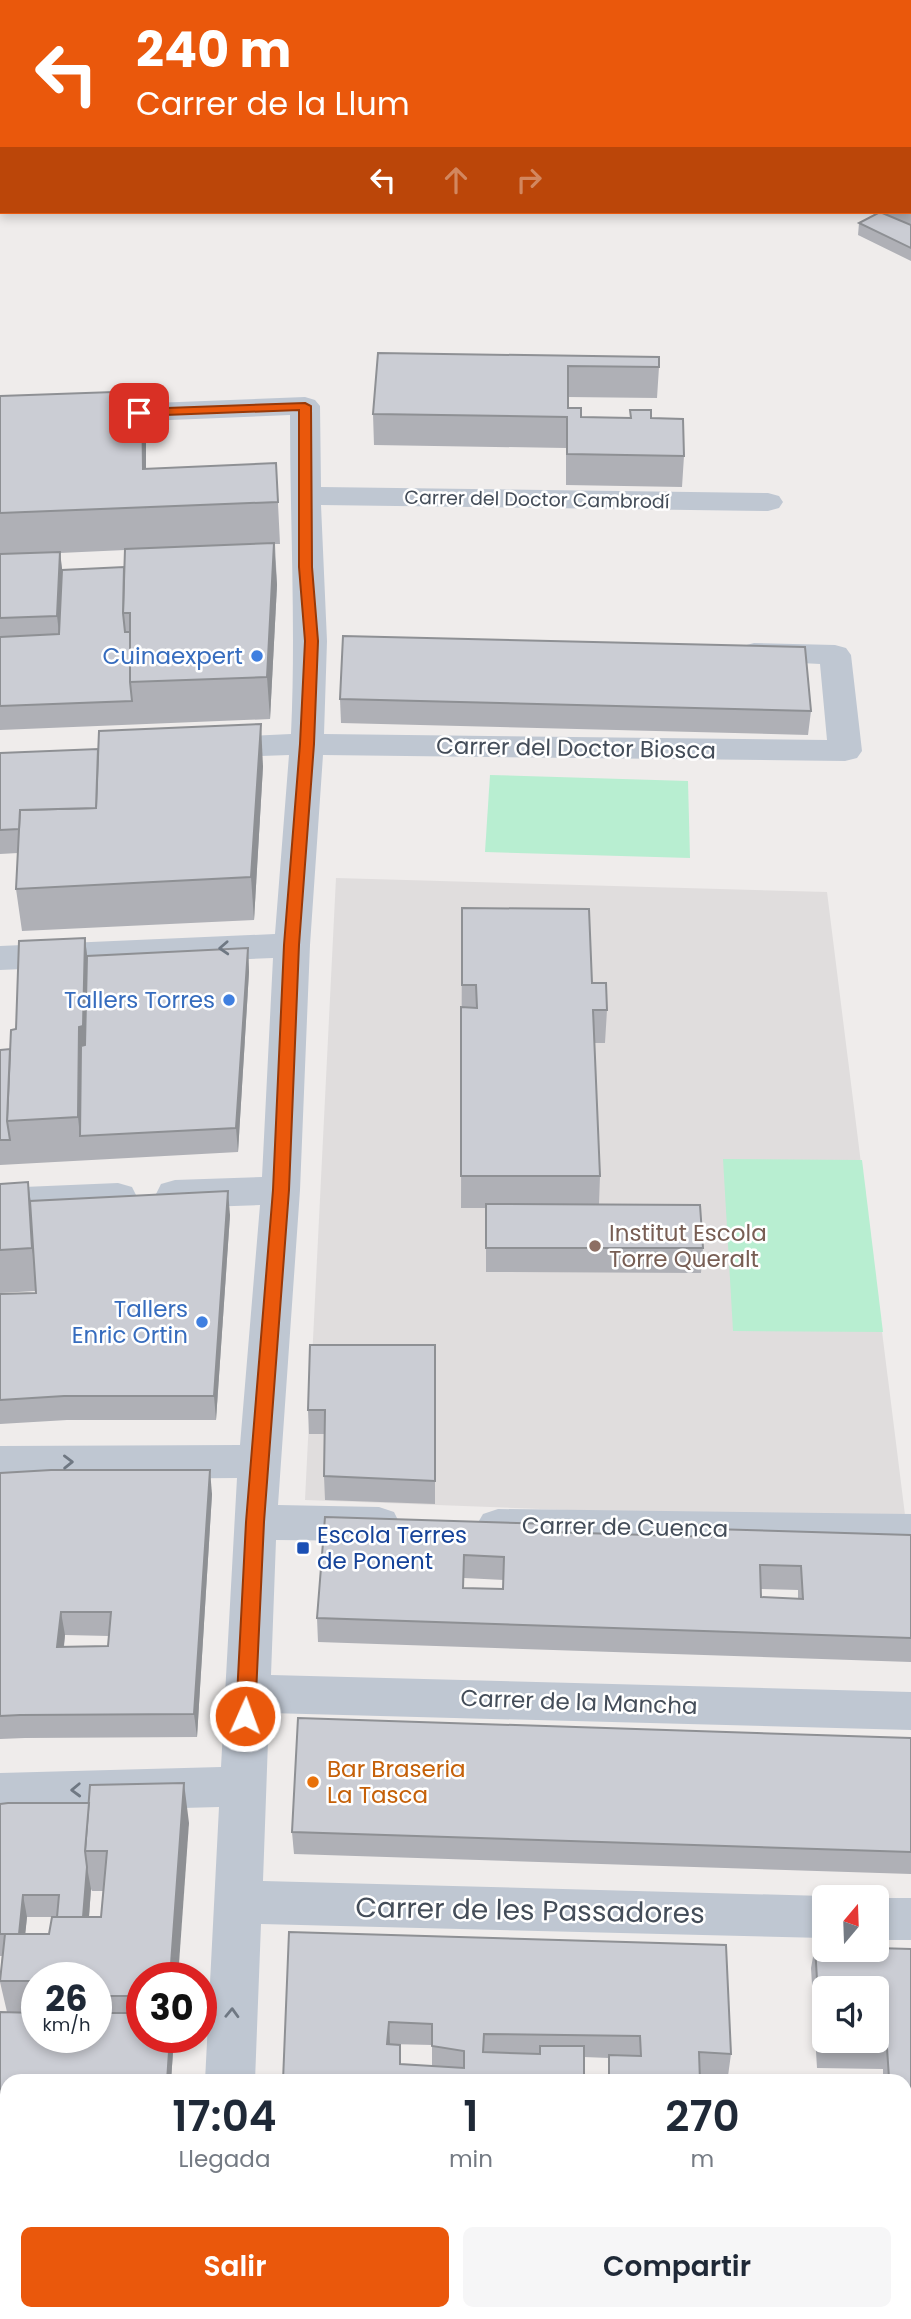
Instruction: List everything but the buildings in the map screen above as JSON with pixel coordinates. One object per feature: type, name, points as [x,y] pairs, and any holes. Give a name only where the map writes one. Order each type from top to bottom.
[{"type":"street","points":[[0,418],[305,406],[305,496],[294,568],[325,641],[307,744],[292,945],[281,1190],[255,1522],[230,2074]]},
{"type":"street","name":"Carrer del Doctor Cambrodí","points":[[305,496],[768,502]]},
{"type":"street","name":"Carrer del Doctor Biosca","points":[[175,749],[307,744],[845,751],[835,655],[725,652]]},
{"type":"street","points":[[0,958],[292,945]]},
{"type":"street","points":[[0,1202],[281,1190]]},
{"type":"street","points":[[0,1463],[207,1460],[260,1463]]},
{"type":"street","points":[[255,1522],[422,1525]]},
{"type":"street","name":"Carrer de Cuenca","points":[[464,1525],[911,1531]]},
{"type":"street","name":"Carrer de la Mancha","points":[[246,1693],[911,1711]]},
{"type":"street","points":[[0,1793],[242,1786]]},
{"type":"street","name":"Carrer de les Passadores","points":[[236,1902],[812,1917]]},
{"type":"street","points":[[889,1919],[911,1919]]},
{"type":"shaded area","name":"Institut Escola Torre Queralt","points":[[336,878],[827,892],[906,1523],[305,1500]]},
{"type":"green space","points":[[490,775],[688,781],[690,858],[485,852]]},
{"type":"green space","points":[[723,1159],[862,1160],[883,1332],[733,1331]]},
{"type":"place","name":"Cuinaexpert","points":[[257,656]]},
{"type":"place","name":"Tallers Torres","points":[[229,1000]]},
{"type":"place","name":"Institut Escola Torre Queralt","points":[[595,1246]]},
{"type":"place","name":"Tallers Enric Ortin","points":[[202,1322]]},
{"type":"place","name":"Escola Terres de Ponent","points":[[303,1548]]},
{"type":"place","name":"Bar Braseria La Tasca","points":[[313,1782]]},
{"type":"route","points":[[139,413],[305,406],[306,567],[311,641],[307,744],[292,945],[281,1190],[255,1522],[245,1716]]}]
